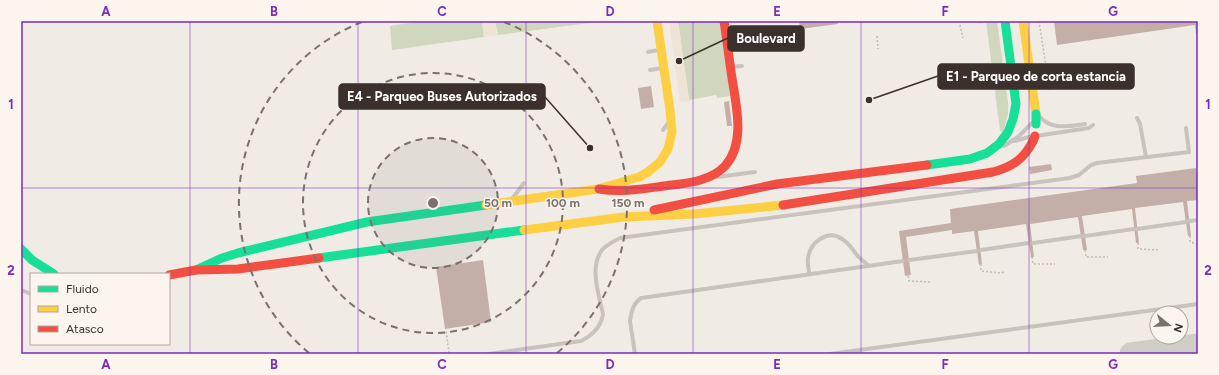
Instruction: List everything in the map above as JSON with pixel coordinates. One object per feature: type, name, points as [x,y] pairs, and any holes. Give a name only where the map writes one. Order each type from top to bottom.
[{"type":"main road","points":[[196,270],[222,258],[238,253],[367,222],[598,189],[610,184],[637,178],[655,166],[663,158],[670,145],[671,119],[657,21]]},
{"type":"main road","points":[[598,189],[614,192],[691,183],[710,178],[722,170],[730,160],[735,148],[738,134],[738,121],[724,21]]},
{"type":"main road","points":[[624,217],[690,201],[777,184],[970,158],[987,153],[1005,138],[1012,125],[1015,114],[1016,104],[1005,21]]},
{"type":"main road","points":[[170,274],[196,270],[238,269],[624,217],[694,214],[780,205],[1000,171],[1018,163],[1031,146],[1035,136],[1036,114],[1023,21]]},
{"type":"main road","points":[[21,249],[37,263],[52,273]]},
{"type":"lane","points":[[1011,143],[1025,131],[1038,114],[1039,102],[1028,21]]},
{"type":"lane","points":[[648,52],[661,50]]},
{"type":"lane","points":[[731,67],[742,66]]},
{"type":"lane","points":[[650,70],[664,68]]},
{"type":"lane","points":[[1038,114],[1045,122],[1056,127],[1085,124]]},
{"type":"lane","points":[[1136,118],[1140,124],[1146,157]]},
{"type":"lane","points":[[663,130],[671,119]]},
{"type":"lane","points":[[987,153],[1029,137],[1089,128],[1093,125]]},
{"type":"lane","points":[[488,354],[581,341],[592,334],[602,321],[603,314],[596,274],[597,260],[602,250],[610,243],[620,238],[1070,178],[1079,175],[1091,165],[1097,163],[1189,152],[1186,128]]},
{"type":"lane","points":[[710,178],[755,172]]},
{"type":"lane","points":[[511,201],[524,183]]},
{"type":"lane","points":[[909,260],[1198,220]]},
{"type":"lane","points":[[809,274],[809,254],[817,241],[830,235],[840,237],[846,241],[868,266]]},
{"type":"lane","points":[[635,354],[630,320],[636,302],[641,298],[903,261]]},
{"type":"lane","points":[[830,354],[1198,304]]},
{"type":"path","points":[[980,21],[981,25]]},
{"type":"path","points":[[1039,21],[1050,92]]},
{"type":"path","points":[[960,25],[963,38]]},
{"type":"path","points":[[877,36],[878,49]]},
{"type":"path","points":[[1190,236],[1190,242],[1198,244]]},
{"type":"path","points":[[1138,243],[1138,249],[1160,250]]},
{"type":"path","points":[[1085,250],[1086,257],[1108,257]]},
{"type":"path","points":[[1032,257],[1033,264],[1055,264]]},
{"type":"path","points":[[981,264],[981,271],[1004,272]]},
{"type":"path","points":[[908,276],[909,282],[932,282]]},
{"type":"path","points":[[436,354],[448,352],[446,331]]},
{"type":"green space","points":[[422,21],[482,21],[484,37],[392,50],[390,26]]},
{"type":"green space","points":[[495,21],[595,21],[596,22],[498,35]]},
{"type":"green space","points":[[678,21],[720,21],[730,96],[717,98],[716,95],[689,100]]},
{"type":"green space","points":[[986,21],[997,21],[1008,102],[1008,114],[1003,132],[1000,131]]},
{"type":"shaded area","points":[[482,21],[495,21],[498,35],[484,37]]},
{"type":"shaded area","points":[[669,21],[678,21],[689,101],[680,102]]},
{"type":"building","points":[[799,21],[837,21],[838,24],[800,29]]},
{"type":"building","points":[[1054,21],[1198,21],[1198,34],[1196,34],[1195,25],[1057,45]]},
{"type":"building","points":[[651,86],[654,107],[641,109],[638,88]]},
{"type":"building","points":[[729,101],[732,126],[727,126],[724,102]]},
{"type":"building","points":[[1051,164],[1052,170],[1030,174],[1029,167]]},
{"type":"building","points":[[1196,168],[1198,175],[1198,200],[1187,201],[1191,236],[1188,236],[1183,202],[1135,208],[1139,243],[1136,243],[1132,209],[1082,216],[1087,250],[1083,250],[1078,217],[1030,224],[1034,257],[1031,257],[1026,224],[978,231],[982,264],[979,265],[974,231],[952,234],[952,230],[906,237],[911,275],[905,276],[899,231],[951,223],[950,209],[1137,183],[1136,176]]},
{"type":"building","points":[[483,260],[491,322],[445,329],[436,267]]},
{"type":"taxiway","points":[[1131,354],[1198,345]]},
{"type":"traffic: fast","points":[[927,165],[970,159],[987,153],[999,144],[1008,132],[1013,119],[1016,104],[1005,21]]},
{"type":"traffic: fast","points":[[1036,114],[1036,124]]},
{"type":"traffic: fast","points":[[196,270],[222,258],[238,253],[367,222],[486,205]]},
{"type":"traffic: fast","points":[[319,258],[524,230]]},
{"type":"traffic: fast","points":[[21,249],[32,260],[52,273]]},
{"type":"traffic: slow","points":[[486,205],[598,189],[639,177],[660,162],[668,149],[672,132],[657,21]]},
{"type":"traffic: slow","points":[[1023,21],[1036,114]]},
{"type":"traffic: slow","points":[[524,230],[624,217],[694,214],[783,205]]},
{"type":"traffic: jam","points":[[599,189],[644,189],[686,183],[714,175],[725,166],[736,146],[738,124],[736,100],[724,21]]},
{"type":"traffic: jam","points":[[1033,141],[1035,136]]},
{"type":"traffic: jam","points":[[783,205],[993,172],[1012,165],[1026,153],[1033,141]]},
{"type":"traffic: jam","points":[[654,210],[777,184],[927,165]]},
{"type":"traffic: jam","points":[[170,275],[196,270],[238,269],[319,258]]},
{"type":"place","name":"Boulevard","points":[[679,61]]},
{"type":"place","name":"E1 - Parqueo de corta estancia","points":[[869,100]]},
{"type":"place","name":"E4 - Parqueo Buses Autorizados","points":[[590,148]]}]
